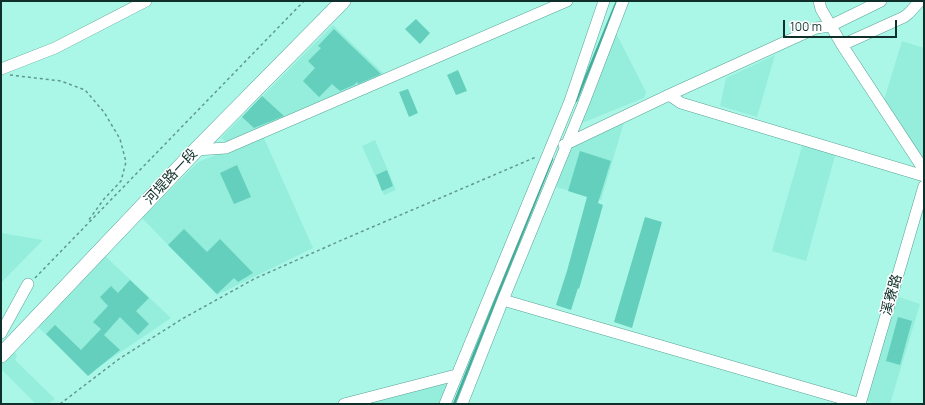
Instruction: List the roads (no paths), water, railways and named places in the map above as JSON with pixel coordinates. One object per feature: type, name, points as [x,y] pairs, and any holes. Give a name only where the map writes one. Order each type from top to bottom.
[{"type":"main road","name":"河堤路一段","points":[[1,356],[196,150],[334,12],[343,1]]},
{"type":"street","points":[[5,72],[146,1]]},
{"type":"street","points":[[196,150],[226,148],[566,1]]},
{"type":"street","points":[[445,404],[570,101],[604,1]]},
{"type":"street","points":[[462,404],[583,105],[623,1]]},
{"type":"street","points":[[819,1],[821,9],[842,46],[924,170]]},
{"type":"street","points":[[549,151],[816,28],[830,26],[881,1]]},
{"type":"street","points":[[842,46],[904,17],[920,1]]},
{"type":"street","points":[[669,95],[681,102],[924,176]]},
{"type":"street","name":"溪寮路","points":[[861,404],[924,186]]},
{"type":"street","points":[[1,333],[28,284]]},
{"type":"street","points":[[503,300],[861,404]]},
{"type":"street","points":[[344,404],[456,375]]},
{"type":"waterway","points":[[576,101],[617,1]]},
{"type":"waterway","points":[[454,404],[552,159]]}]
